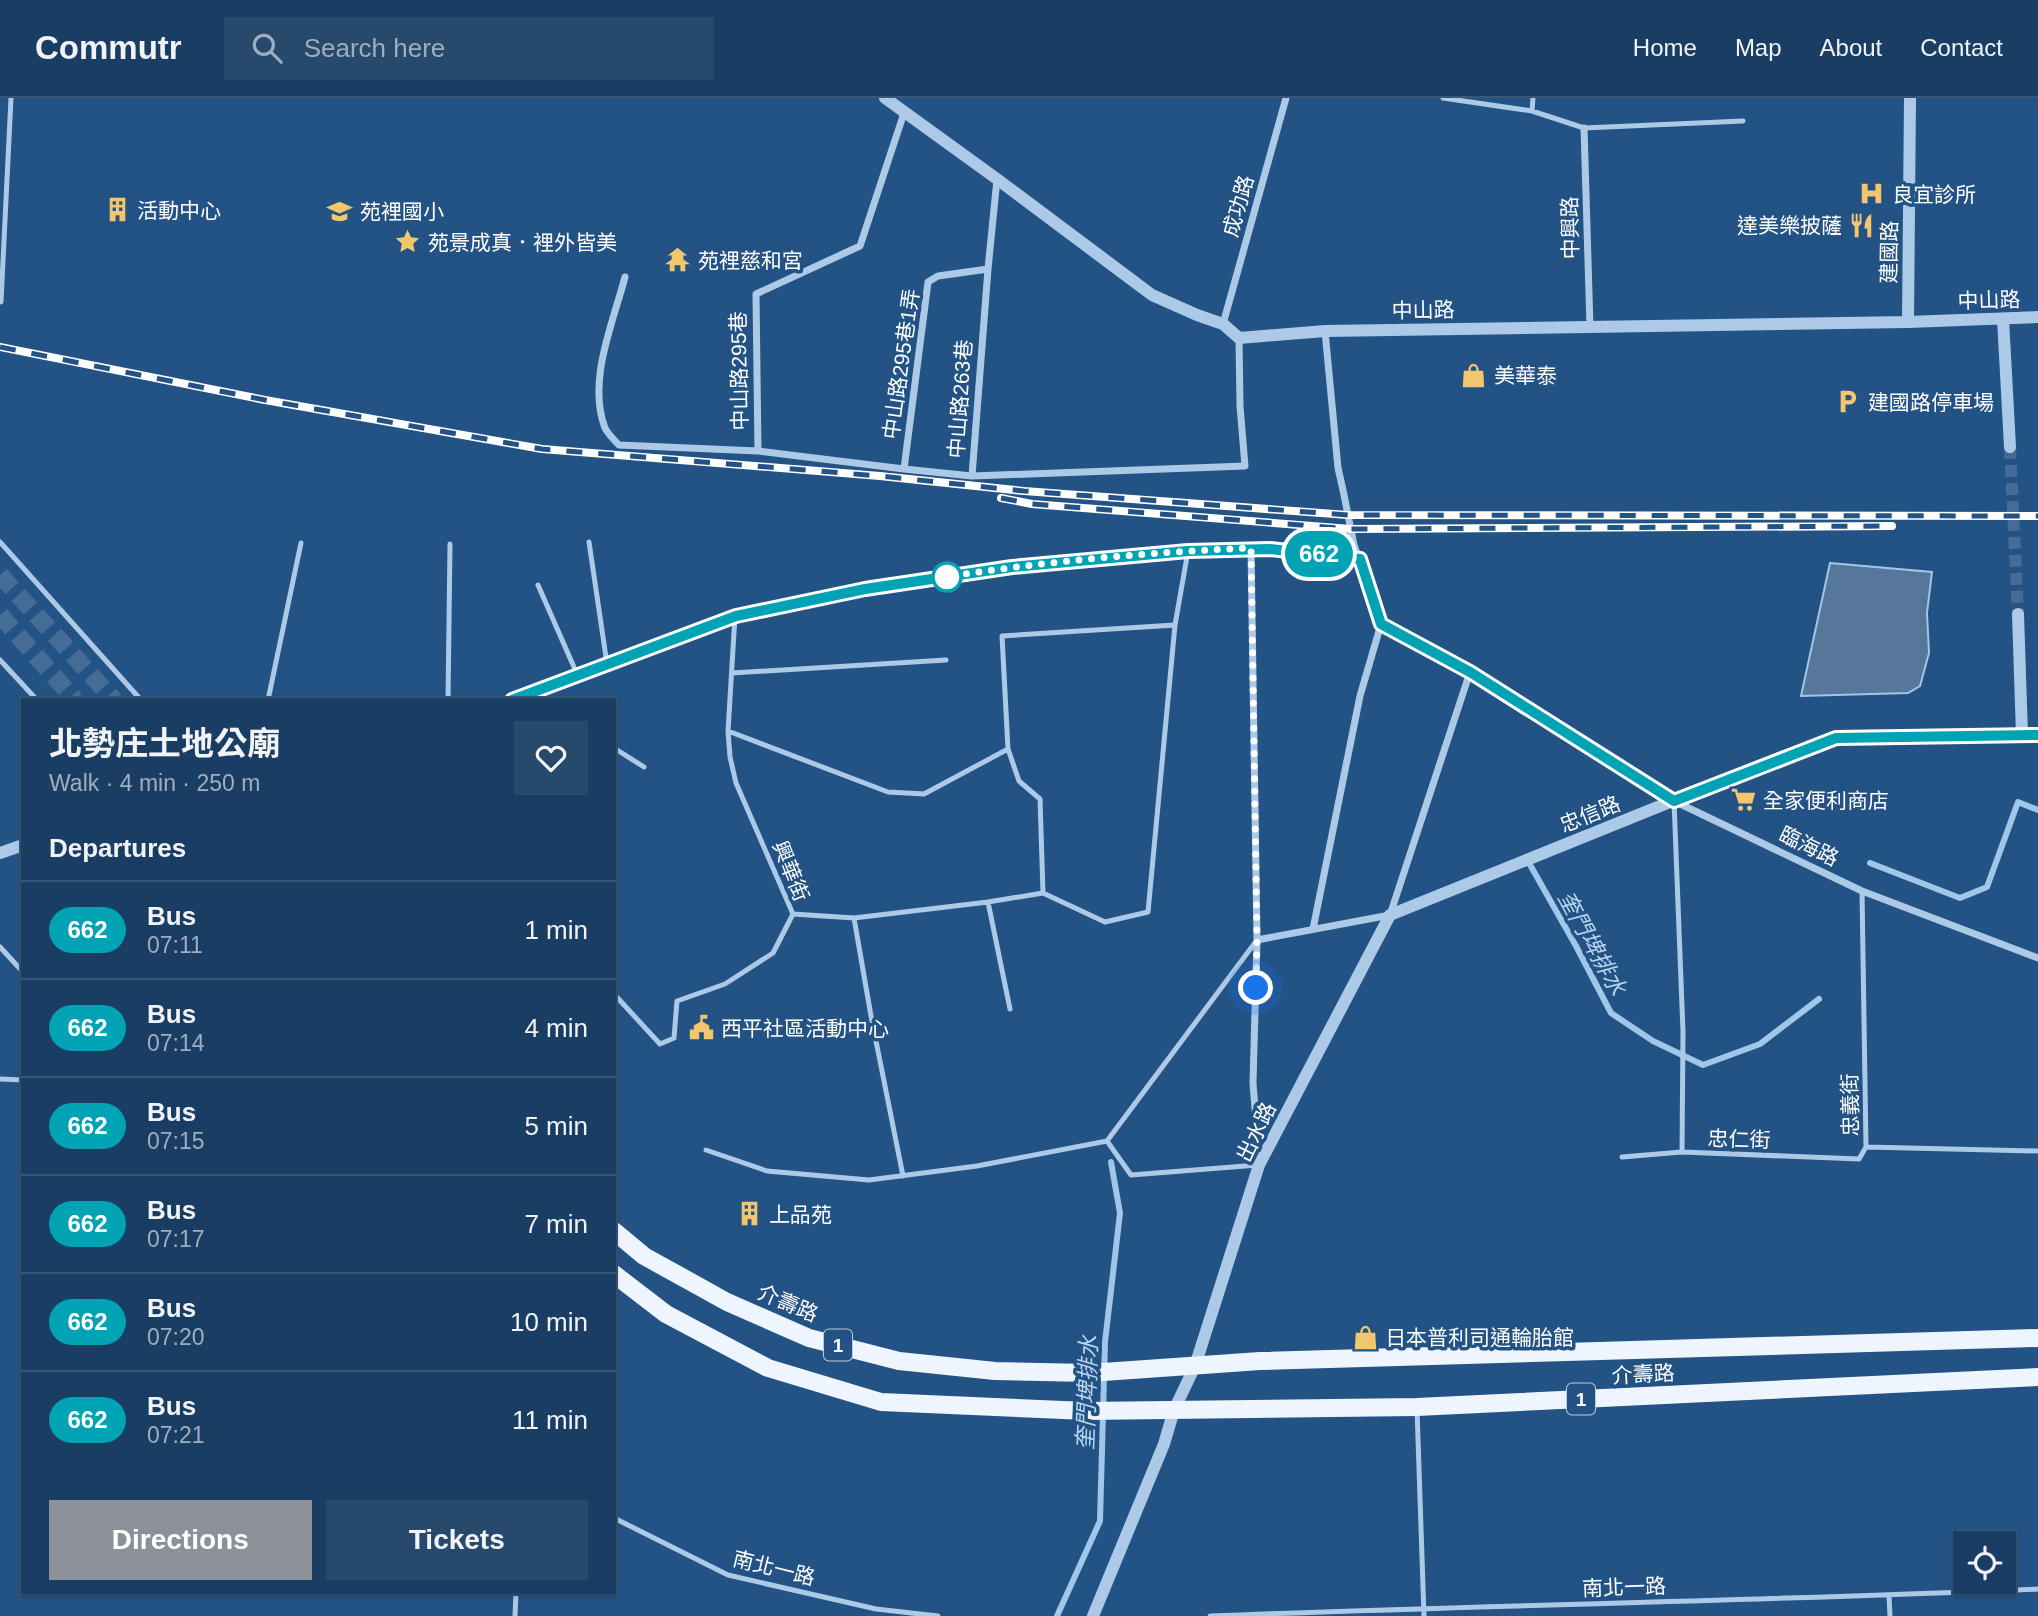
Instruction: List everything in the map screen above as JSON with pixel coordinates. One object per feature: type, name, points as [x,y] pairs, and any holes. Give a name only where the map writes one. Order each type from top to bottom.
[{"type":"main road","name":"介壽路","points":[[616,1233],[644,1256],[727,1302],[809,1338],[899,1361],[995,1371],[1089,1373],[1260,1360],[2038,1338]]},
{"type":"main road","name":"介壽路","points":[[616,1276],[666,1314],[768,1368],[881,1402],[1087,1411],[1417,1407],[2038,1377]]},
{"type":"street","points":[[885,98],[1152,295],[1223,324],[1239,338]]},
{"type":"street","name":"成功路","points":[[1223,324],[1286,98]]},
{"type":"street","name":"建國路","points":[[1908,322],[1910,98]]},
{"type":"street","name":"中山路295巷","points":[[758,451],[756,294],[860,246],[904,113]]},
{"type":"street","name":"中興路","points":[[1584,128],[1590,327]]},
{"type":"street","name":"中山路263巷","points":[[997,179],[972,476],[1245,466],[1240,406],[1239,338]]},
{"type":"street","name":"中山路295巷1弄","points":[[904,469],[928,282],[938,276],[988,269]]},
{"type":"street","points":[[625,277],[598,376],[601,412],[606,430],[619,445],[758,451],[972,476]]},
{"type":"street","name":"中山路","points":[[1239,338],[1325,331],[1908,322],[2038,317]]},
{"type":"street","points":[[2003,319],[2010,447]]},
{"type":"street","points":[[1313,929],[1360,696],[1381,624],[1354,545],[1339,468],[1325,331]]},
{"type":"street","points":[[517,698],[736,616],[865,589],[1012,567],[1188,551],[1251,548],[1360,559]]},
{"type":"street","points":[[1251,548],[1257,940],[1253,1083],[1259,1165]]},
{"type":"street","points":[[2018,614],[2022,735],[2038,735]]},
{"type":"street","name":"臨海路","points":[[1381,624],[1470,672],[1674,801],[1862,891],[2038,958]]},
{"type":"street","name":"出水路","points":[[1093,1616],[1164,1444],[1174,1410],[1195,1366],[1259,1165],[1390,915],[1470,672]]},
{"type":"street","name":"忠信路","points":[[1257,940],[1390,915],[1836,738],[2022,735]]},
{"type":"street","points":[[0,853],[21,846]]},
{"type":"lane","points":[[1,302],[3,197],[11,98]]},
{"type":"lane","points":[[1443,98],[1532,111],[1584,128],[1743,121]]},
{"type":"lane","points":[[1532,111],[1533,98]]},
{"type":"lane","points":[[0,542],[139,698]]},
{"type":"lane","points":[[589,542],[607,663]]},
{"type":"lane","points":[[268,698],[301,543]]},
{"type":"lane","points":[[449,698],[450,544]]},
{"type":"lane","points":[[793,914],[855,918],[1043,893],[1105,922],[1148,912],[1175,625],[1188,551]]},
{"type":"lane","points":[[538,585],[578,674]]},
{"type":"lane","name":"興華街","points":[[616,996],[660,1044],[674,1038],[677,1001],[725,985],[773,953],[793,914],[736,783],[730,757],[728,731],[736,616]]},
{"type":"lane","points":[[1043,893],[1040,799],[1019,781],[1008,749],[1002,636],[1175,625]]},
{"type":"lane","points":[[0,660],[35,698]]},
{"type":"lane","points":[[732,673],[946,660]]},
{"type":"lane","points":[[528,693],[537,698]]},
{"type":"lane","points":[[728,731],[888,792],[924,794],[1008,749]]},
{"type":"lane","points":[[616,749],[644,767]]},
{"type":"lane","name":"忠仁街","points":[[1674,801],[1684,1075],[1682,1152],[1859,1158],[1867,1147]]},
{"type":"lane","name":"忠義街","points":[[1862,891],[1867,1147],[2038,1151]]},
{"type":"lane","points":[[988,902],[1010,1009]]},
{"type":"lane","points":[[855,918],[871,1016],[903,1175]]},
{"type":"lane","points":[[706,1150],[767,1171],[869,1180],[977,1166],[1107,1141],[1257,940]]},
{"type":"lane","points":[[0,947],[21,970]]},
{"type":"lane","points":[[0,1079],[21,1080]]},
{"type":"lane","points":[[1107,1141],[1131,1175],[1259,1165]]},
{"type":"lane","points":[[1622,1157],[1682,1152]]},
{"type":"lane","points":[[1417,1407],[1424,1616]]},
{"type":"lane","name":"南北一路","points":[[616,1519],[728,1575],[876,1609],[938,1616]]},
{"type":"lane","name":"南北一路","points":[[1210,1616],[2038,1589]]},
{"type":"lane","points":[[515,1616],[516,1594]]},
{"type":"lane","points":[[1889,1595],[1890,1616]]},
{"type":"water","points":[[1830,563],[1932,572],[1927,613],[1929,653],[1920,686],[1908,693],[1801,696]]},
{"type":"waterway","name":"奎門埤排水","points":[[1870,863],[1960,898],[1987,887],[2018,802],[2038,810]]},
{"type":"waterway","name":"奎門埤排水","points":[[1529,863],[1611,1013],[1653,1041],[1703,1065],[1760,1044],[1819,999]]},
{"type":"waterway","name":"奎門埤排水","points":[[1057,1616],[1100,1521],[1105,1342],[1120,1213],[1111,1162]]},
{"type":"tunnel","points":[[2010,447],[2018,614]]},
{"type":"tunnel","points":[[0,575],[112,698]]},
{"type":"tunnel","points":[[0,615],[73,698]]},
{"type":"railway","points":[[0,347],[265,400],[542,449],[880,476],[1024,491],[1348,515],[2038,516]]},
{"type":"railway","points":[[1001,498],[1032,504],[1351,529],[1892,526]]},
{"type":"bus line","name":"662","points":[[517,698],[736,616],[865,589],[1012,567],[1251,548],[1360,559],[1381,624],[1470,672],[1674,801],[1836,738],[2038,735]]},
{"type":"place","name":"良宜診所","points":[[1872,194]]},
{"type":"place","name":"活動中心","points":[[117,210]]},
{"type":"place","name":"苑裡國小","points":[[340,211]]},
{"type":"place","name":"達美樂披薩","points":[[1862,225]]},
{"type":"place","name":"苑景成真．裡外皆美","points":[[408,242]]},
{"type":"place","name":"苑裡慈和宮","points":[[678,260]]},
{"type":"place","name":"美華泰","points":[[1474,375]]},
{"type":"place","name":"建國路停車場","points":[[1848,402]]},
{"type":"place","name":"全家便利商店","points":[[1743,800]]},
{"type":"place","name":"西平社區活動中心","points":[[701,1028]]},
{"type":"place","name":"上品苑","points":[[749,1214]]},
{"type":"place","name":"日本普利司通輪胎館","points":[[1365,1337]]},
{"type":"route","points":[[947,577],[938,578],[1012,567],[1251,548],[1256,988]]}]
